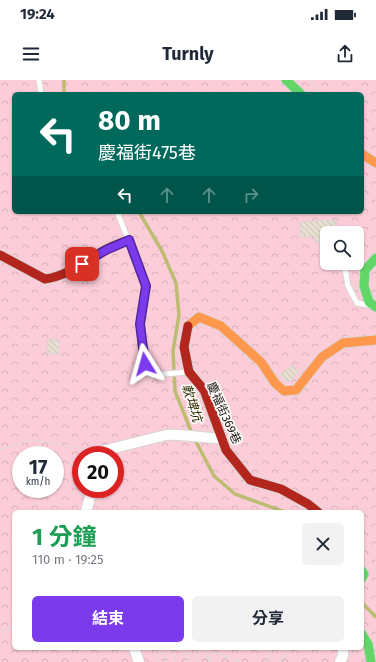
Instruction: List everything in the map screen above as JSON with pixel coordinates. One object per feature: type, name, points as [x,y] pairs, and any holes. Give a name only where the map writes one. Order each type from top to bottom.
[{"type":"street","points":[[286,80],[299,92]]},
{"type":"street","points":[[364,155],[376,163]]},
{"type":"street","points":[[0,255],[45,278],[53,278],[106,250],[129,240]]},
{"type":"street","points":[[376,258],[365,270],[364,286],[369,302],[376,307]]},
{"type":"street","points":[[189,372],[184,346],[188,324],[199,317],[221,326],[261,362],[275,383],[284,391],[296,390],[322,357],[343,344],[376,340]]},
{"type":"street","name":"慶福街369巷","points":[[189,372],[204,390],[226,450],[250,480],[280,489],[308,504],[316,510]]},
{"type":"street","points":[[124,447],[166,435],[176,434],[207,438],[221,438]]},
{"type":"street","points":[[87,510],[90,498]]},
{"type":"street","points":[[364,637],[368,644],[371,662]]},
{"type":"street","points":[[135,650],[139,662]]},
{"type":"street","points":[[340,662],[344,656],[342,650]]},
{"type":"lane","points":[[39,80],[41,92]]},
{"type":"lane","points":[[118,214],[146,286],[140,324],[145,364],[153,375],[189,372]]},
{"type":"lane","points":[[345,270],[348,286],[357,303],[376,307]]},
{"type":"path","points":[[312,80],[320,92]]},
{"type":"path","points":[[0,449],[33,440],[72,447]]},
{"type":"path","points":[[0,632],[12,628]]},
{"type":"path","points":[[155,650],[158,662]]},
{"type":"path","points":[[164,650],[167,662]]},
{"type":"path","points":[[173,650],[176,662]]},
{"type":"path","points":[[185,650],[188,662]]},
{"type":"path","points":[[195,650],[198,662]]},
{"type":"path","points":[[206,650],[209,662]]},
{"type":"path","points":[[266,662],[271,650]]},
{"type":"path","points":[[280,662],[289,650]]},
{"type":"path","points":[[209,662],[211,651],[241,662]]},
{"type":"path","points":[[226,656],[226,662]]},
{"type":"green space","points":[[0,80],[376,80],[376,662],[0,662]]},
{"type":"building","points":[[336,220],[336,226],[320,226],[320,242],[315,242],[314,236],[301,237],[300,222]]},
{"type":"building","points":[[48,339],[59,340],[58,354],[47,353]]},
{"type":"building","points":[[292,365],[298,372],[291,381],[287,382],[280,375]]},
{"type":"waterway","name":"軟埤坑","points":[[64,80],[64,92]]},
{"type":"waterway","name":"軟埤坑","points":[[140,214],[162,251],[176,283],[179,315],[173,351],[175,391],[193,436],[214,476],[235,494],[279,510]]},
{"type":"waterway","name":"軟埤坑","points":[[364,605],[376,617]]},
{"type":"traffic: fast","points":[[286,80],[299,92]]},
{"type":"traffic: fast","points":[[376,258],[365,270],[364,286],[369,302],[376,307]]},
{"type":"traffic: fast","points":[[364,637],[368,644],[371,662]]},
{"type":"traffic: slow","points":[[364,155],[376,163]]},
{"type":"traffic: slow","points":[[188,326],[199,317],[221,326],[261,362],[275,383],[284,391],[296,390],[322,357],[343,343],[376,340]]},
{"type":"traffic: jam","points":[[0,255],[45,279],[68,272],[106,249],[129,240]]},
{"type":"traffic: jam","points":[[188,326],[184,347],[189,372],[204,390],[226,450],[250,480],[281,489],[308,504],[316,510]]},
{"type":"route","points":[[82,264],[106,250],[129,240],[146,286],[140,324],[145,364]]}]
